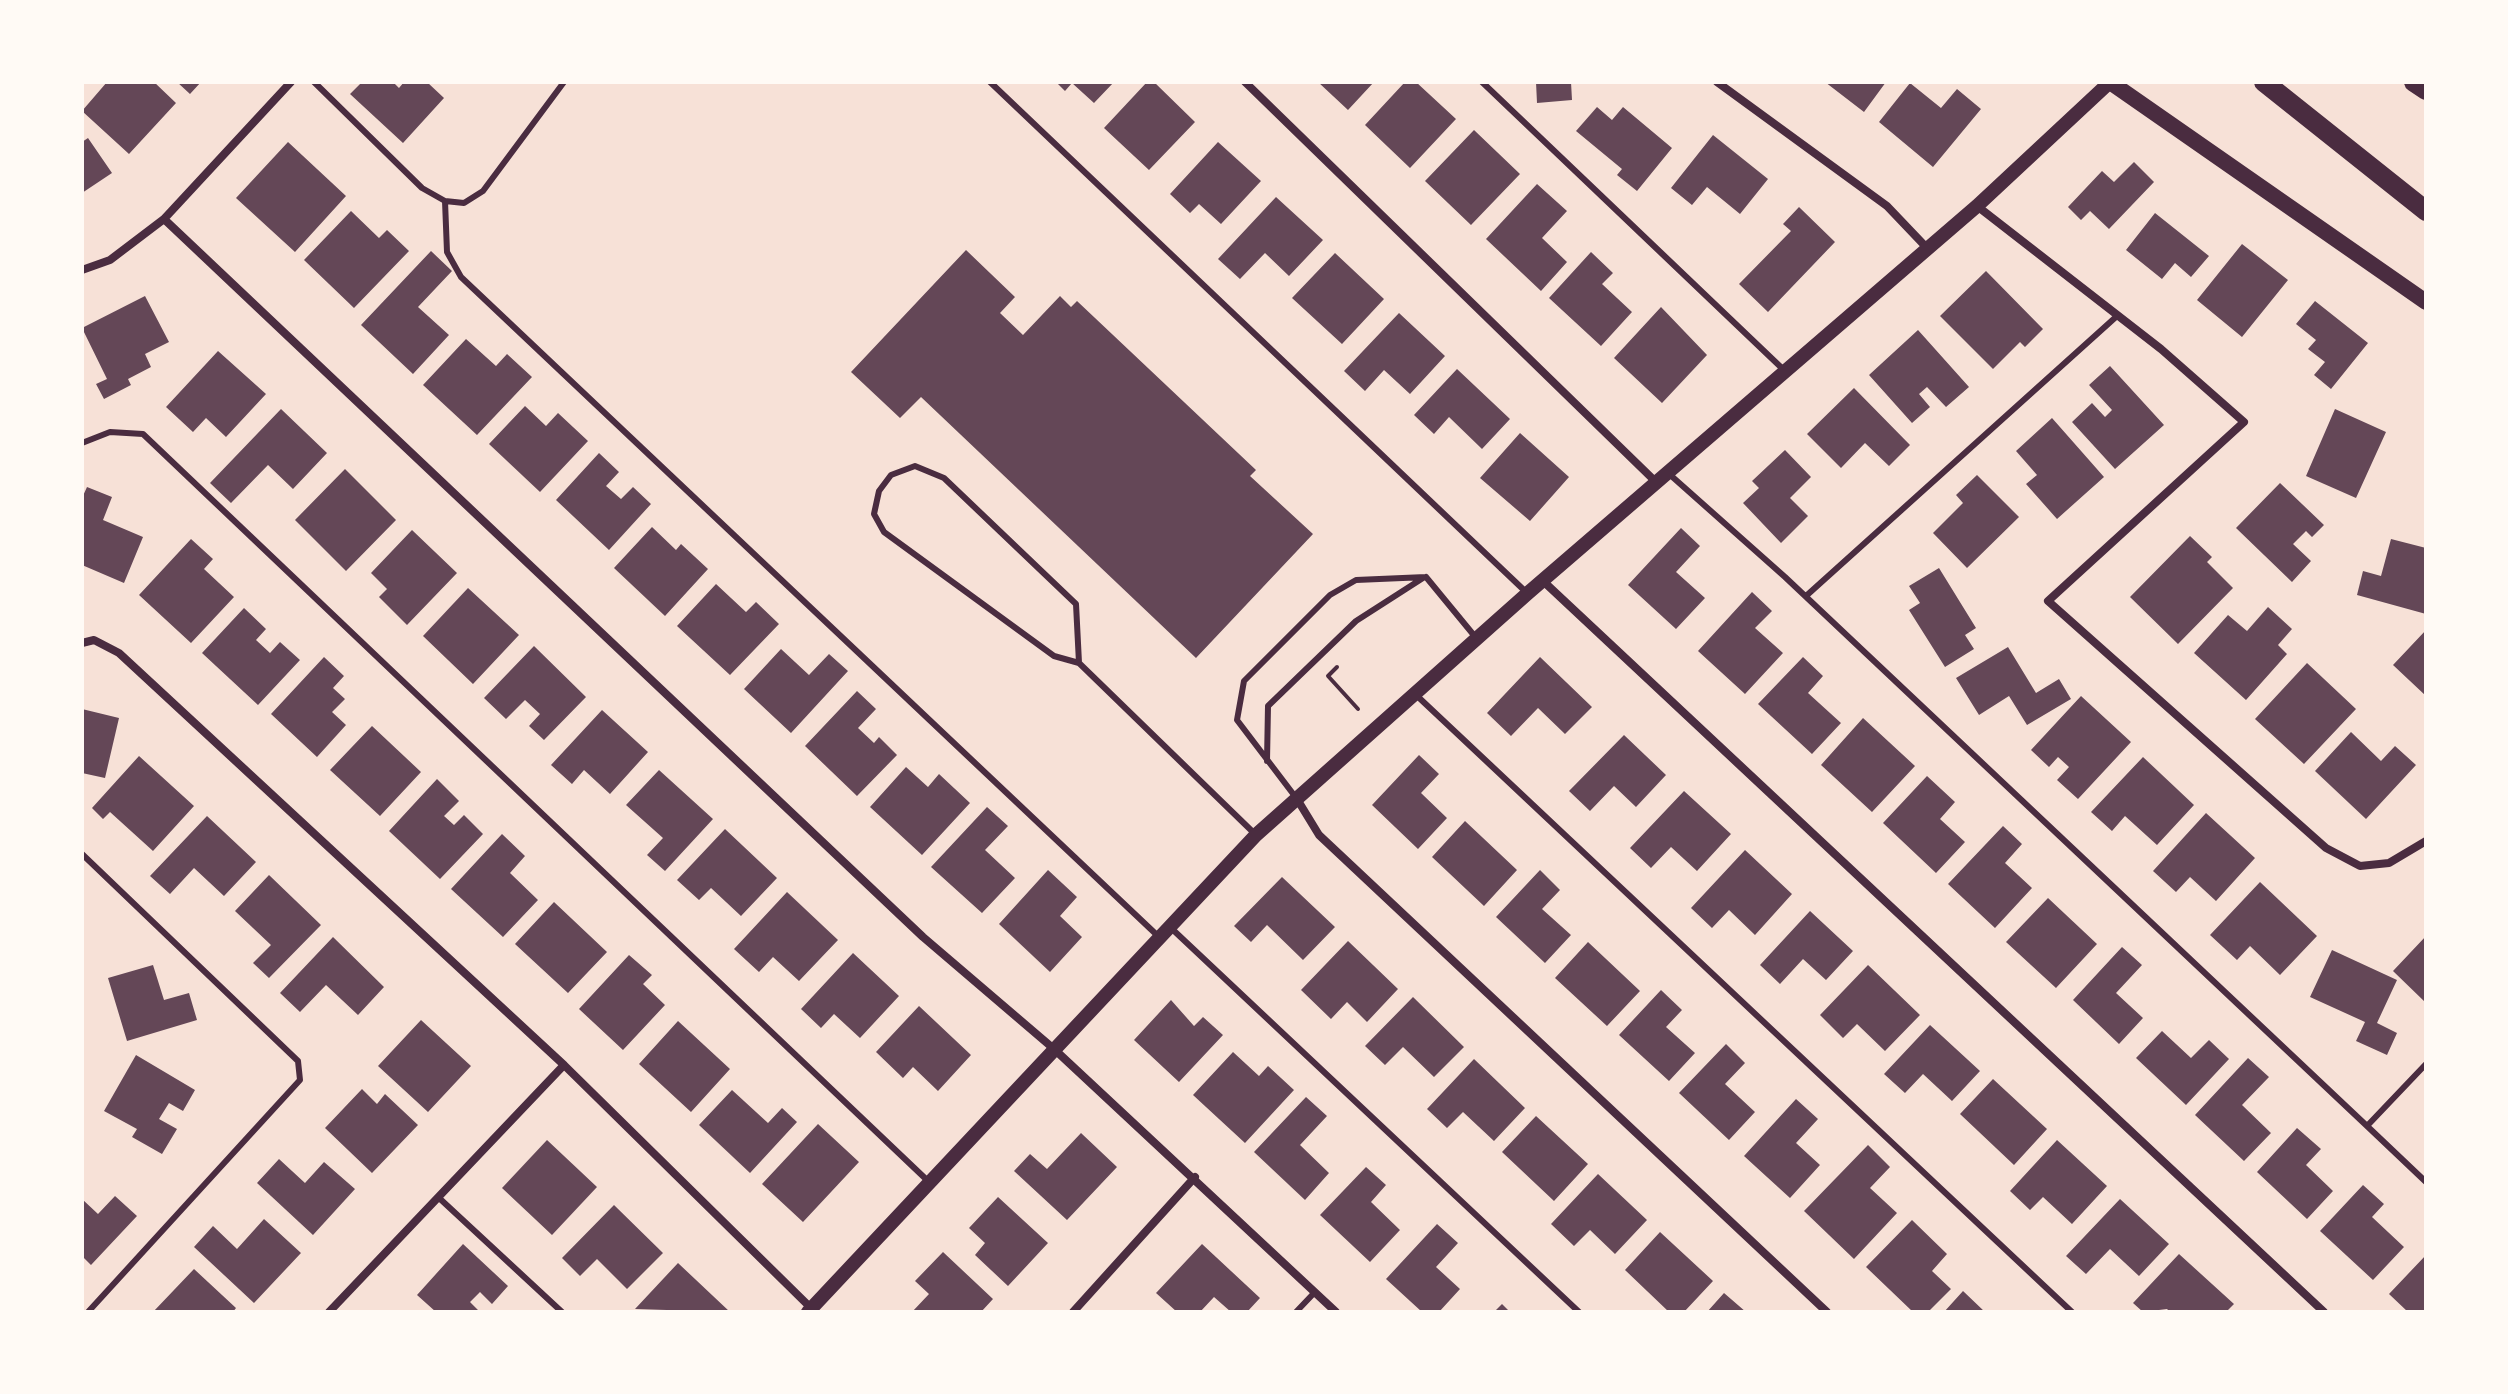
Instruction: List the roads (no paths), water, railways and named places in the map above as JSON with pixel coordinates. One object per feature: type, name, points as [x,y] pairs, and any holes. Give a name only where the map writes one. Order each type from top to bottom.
[{"type":"highway","points":[[2264,82],[2426,211]]},
{"type":"highway","points":[[2414,82],[2426,90]]},
{"type":"main road","points":[[2110,82],[2426,302]]},
{"type":"street","points":[[82,270],[110,260],[164,219],[291,82]]},
{"type":"street","points":[[1245,82],[1662,478]]},
{"type":"street","points":[[1717,82],[1887,206],[1927,248]]},
{"type":"street","points":[[82,643],[94,640],[119,653],[564,1065],[810,1310],[1256,835],[1528,593],[1977,206],[2110,82]]},
{"type":"street","points":[[1977,206],[2161,349],[2244,422],[2048,601],[2326,848],[2360,866],[2389,863],[2426,841]]},
{"type":"street","points":[[164,219],[923,937],[1054,1049],[1195,1177],[1336,1312]]},
{"type":"street","points":[[1543,581],[2324,1312]]},
{"type":"street","points":[[1297,799],[1319,835],[1827,1312]]},
{"type":"street","points":[[329,1312],[564,1065]]},
{"type":"street","points":[[1073,1312],[1195,1177]]},
{"type":"lane","points":[[314,82],[422,188],[445,201],[464,203],[483,191],[564,82]]},
{"type":"lane","points":[[990,82],[1528,593]]},
{"type":"lane","points":[[1482,82],[1786,372]]},
{"type":"lane","points":[[445,201],[447,252],[461,277],[1163,931],[1579,1312]]},
{"type":"lane","points":[[1806,596],[2117,316]]},
{"type":"lane","points":[[82,443],[110,432],[143,434],[928,1181]]},
{"type":"lane","points":[[1079,663],[1076,604],[944,478],[915,466],[891,475],[879,491],[874,514],[884,532],[1054,656],[1079,663],[1256,835]]},
{"type":"lane","points":[[1662,478],[1806,596],[2426,1182]]},
{"type":"lane","points":[[1426,577],[1477,639]]},
{"type":"lane","points":[[1267,761],[1268,706],[1356,621],[1426,577]]},
{"type":"lane","points":[[1297,799],[1237,720],[1244,681],[1330,595],[1356,580],[1426,577]]},
{"type":"lane","points":[[1415,694],[2072,1312]]},
{"type":"lane","points":[[82,854],[298,1061],[300,1080],[88,1312]]},
{"type":"lane","points":[[2367,1126],[2426,1064]]},
{"type":"lane","points":[[438,1197],[562,1312]]},
{"type":"lane","points":[[1296,1312],[1315,1292]]}]
